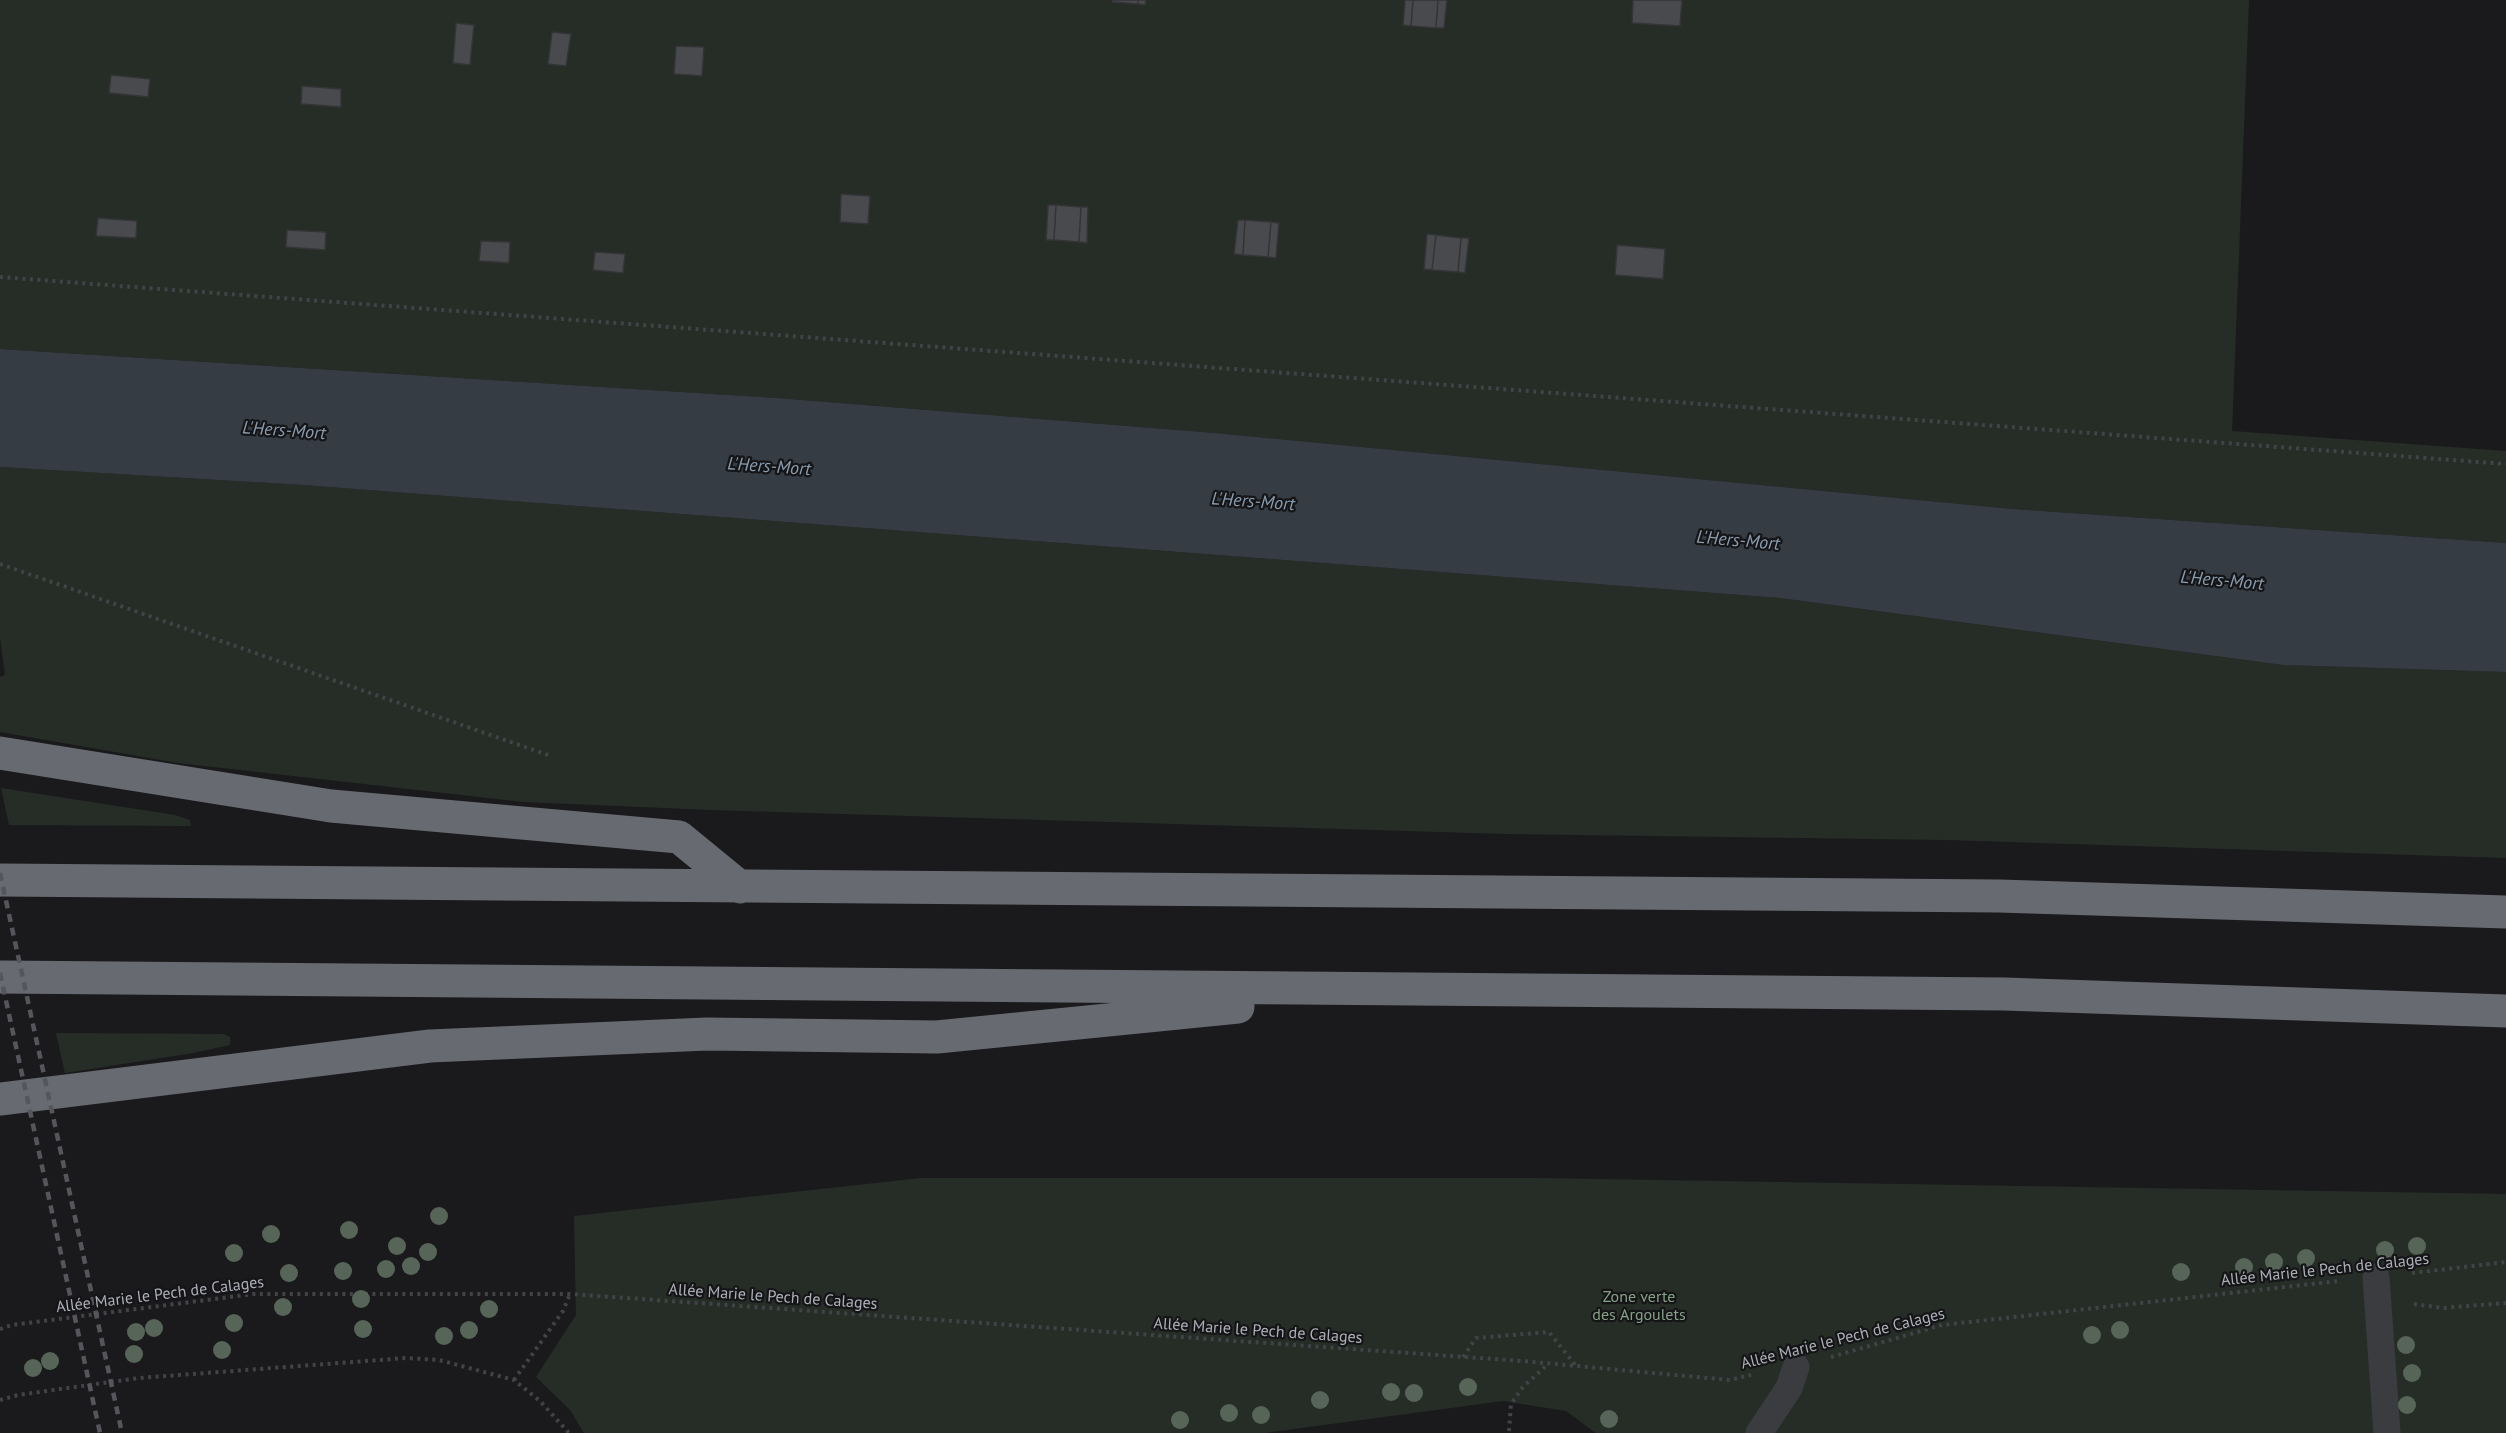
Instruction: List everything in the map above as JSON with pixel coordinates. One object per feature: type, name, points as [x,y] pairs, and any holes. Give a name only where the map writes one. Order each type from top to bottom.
[{"type":"highway","points":[[0,753],[332,806],[679,837],[740,886]]},
{"type":"highway","points":[[0,880],[1999,897],[2506,912]]},
{"type":"highway","points":[[0,977],[2004,994],[2506,1011]]},
{"type":"highway","points":[[0,1099],[430,1046],[707,1034],[937,1037],[1409,990]]},
{"type":"lane","points":[[2376,1277],[2387,1433]]},
{"type":"lane","points":[[1759,1433],[1789,1388],[1796,1366]]},
{"type":"path","points":[[0,277],[2506,464]]},
{"type":"path","points":[[0,564],[548,755]]},
{"type":"path","name":"Allée Marie le Pech de Calages","points":[[0,1329],[12,1325],[253,1294],[570,1294],[1462,1357],[1730,1380],[1796,1366],[1942,1325],[2506,1262]]},
{"type":"path","points":[[2376,1277],[2410,1304],[2443,1308],[2506,1303]]},
{"type":"path","points":[[514,1380],[563,1311],[570,1294]]},
{"type":"path","points":[[1462,1357],[1476,1338],[1549,1332],[1577,1366]]},
{"type":"path","points":[[0,1401],[18,1395],[139,1378],[406,1358],[439,1360],[514,1380],[540,1401],[569,1433]]},
{"type":"path","points":[[1509,1431],[1511,1404],[1523,1387],[1548,1364]]},
{"type":"green space","points":[[0,0],[2249,0],[2232,431],[2506,451],[2506,543],[2013,509],[1215,433],[777,398],[0,349]]},
{"type":"green space","points":[[0,467],[303,485],[1780,598],[2283,665],[2506,672],[2506,858],[1948,840],[1507,834],[712,810],[524,802],[178,763],[0,732],[0,677],[5,675],[0,637]]},
{"type":"green space","points":[[1,788],[175,815],[190,820],[191,826],[9,825]]},
{"type":"green space","points":[[56,1033],[224,1034],[230,1037],[230,1045],[65,1073]]},
{"type":"green space","name":"Zone verte des Argoulets","points":[[922,1178],[1536,1178],[2506,1194],[2506,1433],[1596,1433],[1566,1411],[1503,1401],[1264,1433],[584,1433],[570,1410],[536,1377],[576,1315],[574,1216]]},
{"type":"water","name":"L'Hers-Mort","points":[[0,349],[777,398],[1215,433],[2013,509],[2506,543],[2506,672],[2283,665],[1780,598],[303,485],[0,467]]},
{"type":"building","points":[[1113,0],[1138,0],[1138,4],[1112,2]]},
{"type":"building","points":[[1138,0],[1146,0],[1145,5],[1138,4]]},
{"type":"building","points":[[1405,0],[1413,0],[1411,26],[1403,25]]},
{"type":"building","points":[[1413,0],[1438,0],[1436,28],[1411,26]]},
{"type":"building","points":[[1438,0],[1447,0],[1444,28],[1436,28]]},
{"type":"building","points":[[1633,0],[1682,0],[1680,26],[1632,23]]},
{"type":"building","points":[[456,23],[474,25],[470,65],[453,63]]},
{"type":"building","points":[[552,32],[571,34],[566,66],[548,64]]},
{"type":"building","points":[[676,46],[704,47],[702,76],[674,74]]},
{"type":"building","points":[[111,75],[150,79],[148,97],[109,93]]},
{"type":"building","points":[[302,86],[341,89],[341,107],[301,104]]},
{"type":"building","points":[[841,194],[870,196],[868,224],[840,222]]},
{"type":"building","points":[[1048,205],[1056,205],[1054,240],[1046,240]]},
{"type":"building","points":[[1056,205],[1081,207],[1079,242],[1054,240]]},
{"type":"building","points":[[1081,207],[1088,207],[1087,243],[1079,242]]},
{"type":"building","points":[[98,218],[137,221],[136,238],[96,236]]},
{"type":"building","points":[[1238,220],[1245,220],[1243,255],[1234,254]]},
{"type":"building","points":[[1245,220],[1271,222],[1268,257],[1243,255]]},
{"type":"building","points":[[1271,222],[1279,223],[1276,258],[1268,257]]},
{"type":"building","points":[[287,230],[326,232],[325,250],[286,247]]},
{"type":"building","points":[[1427,234],[1436,235],[1432,270],[1424,269]]},
{"type":"building","points":[[1436,235],[1461,238],[1458,272],[1432,270]]},
{"type":"building","points":[[1461,238],[1469,238],[1465,273],[1458,272]]},
{"type":"building","points":[[481,241],[510,242],[509,263],[479,261]]},
{"type":"building","points":[[1617,245],[1665,249],[1663,279],[1615,275]]},
{"type":"building","points":[[595,252],[625,254],[623,273],[593,270]]},
{"type":"railway","points":[[0,873],[122,1433]]},
{"type":"railway","points":[[0,973],[100,1433]]}]
